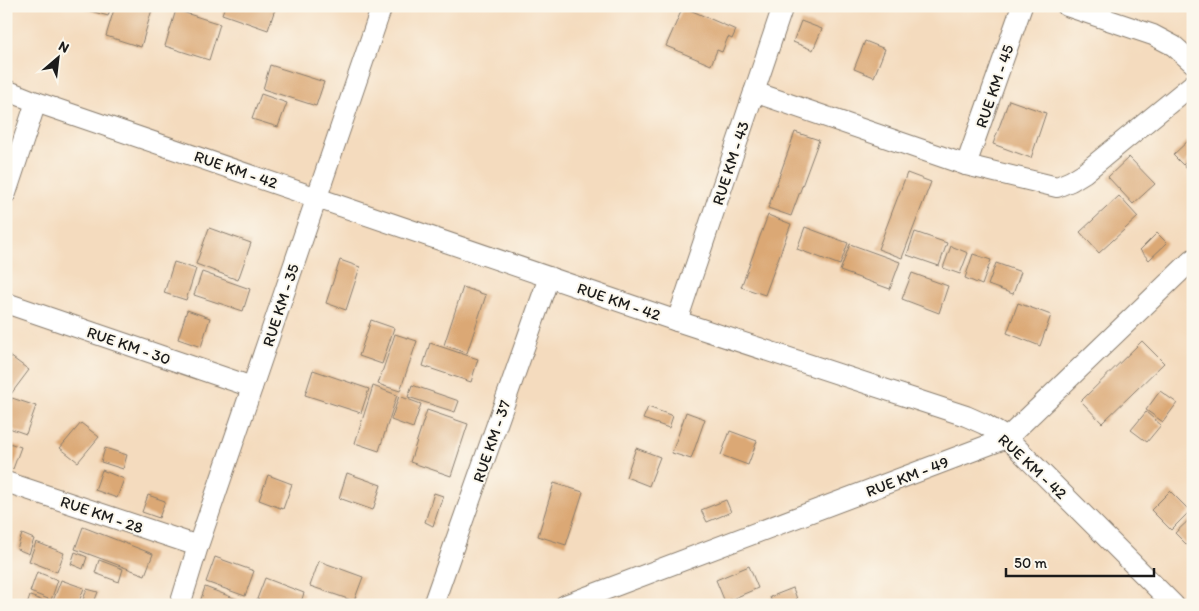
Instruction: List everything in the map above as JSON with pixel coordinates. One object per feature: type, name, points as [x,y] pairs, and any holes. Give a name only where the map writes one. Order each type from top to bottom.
[{"type":"street","name":"RUE KM - 35","points":[[180,605],[198,546],[316,196],[382,6]]},
{"type":"street","name":"RUE KM - 43","points":[[677,321],[783,6]]},
{"type":"street","name":"RUE KM - 45","points":[[966,165],[1022,6]]},
{"type":"street","points":[[1067,6],[1153,35],[1174,46],[1193,63]]},
{"type":"street","points":[[754,92],[966,165],[1057,187],[1084,173],[1193,84]]},
{"type":"street","name":"RUE KM - 42","points":[[6,90],[36,102],[316,196],[677,321],[966,416],[1007,438],[1174,605]]},
{"type":"street","points":[[6,193],[36,102]]},
{"type":"street","name":"RUE KM - 49","points":[[565,605],[1007,438],[1193,259]]},
{"type":"street","name":"RUE KM - 37","points":[[433,605],[549,277]]},
{"type":"street","name":"RUE KM - 30","points":[[6,303],[252,387]]},
{"type":"street","name":"RUE KM - 28","points":[[6,482],[198,546]]},
{"type":"building","points":[[85,6],[111,6],[108,16],[84,9]]},
{"type":"building","points":[[115,6],[153,6],[141,47],[106,36]]},
{"type":"building","points":[[225,6],[276,6],[268,30],[222,14]]},
{"type":"building","points":[[683,7],[736,30],[732,39],[728,37],[722,52],[717,50],[711,65],[666,46]]},
{"type":"building","points":[[176,10],[220,24],[209,60],[165,46]]},
{"type":"building","points":[[801,21],[822,29],[813,50],[793,42]]},
{"type":"building","points":[[865,41],[885,49],[874,77],[854,69]]},
{"type":"building","points":[[270,65],[324,82],[316,106],[263,89]]},
{"type":"building","points":[[261,94],[287,103],[278,127],[252,119]]},
{"type":"building","points":[[1009,100],[1046,113],[1031,158],[993,144]]},
{"type":"building","points":[[795,132],[819,140],[791,216],[768,208]]},
{"type":"building","points":[[1190,139],[1193,141],[1193,155],[1183,165],[1173,155]]},
{"type":"building","points":[[1129,157],[1155,184],[1133,204],[1108,177]]},
{"type":"building","points":[[1193,157],[1193,175],[1184,166]]},
{"type":"building","points":[[907,173],[931,182],[902,258],[878,249]]},
{"type":"building","points":[[1119,196],[1138,217],[1099,253],[1080,232]]},
{"type":"building","points":[[768,215],[791,224],[765,295],[741,287]]},
{"type":"building","points":[[805,227],[848,243],[840,265],[797,249]]},
{"type":"building","points":[[209,228],[251,243],[238,280],[196,264]]},
{"type":"building","points":[[915,232],[947,243],[939,266],[907,255]]},
{"type":"building","points":[[1157,233],[1167,243],[1149,260],[1140,250]]},
{"type":"building","points":[[850,244],[900,262],[890,289],[840,271]]},
{"type":"building","points":[[951,246],[968,253],[960,274],[943,268]]},
{"type":"building","points":[[973,254],[991,260],[982,285],[965,278]]},
{"type":"building","points":[[340,260],[360,267],[346,310],[326,303]]},
{"type":"building","points":[[174,262],[196,269],[186,300],[164,293]]},
{"type":"building","points":[[996,263],[1021,272],[1013,294],[988,285]]},
{"type":"building","points":[[202,272],[250,289],[243,311],[194,295]]},
{"type":"building","points":[[912,273],[948,286],[939,313],[902,299]]},
{"type":"building","points":[[463,287],[486,295],[467,353],[444,345]]},
{"type":"building","points":[[1018,303],[1051,315],[1040,346],[1007,333]]},
{"type":"building","points":[[187,310],[210,318],[201,347],[178,339]]},
{"type":"building","points":[[371,320],[394,328],[382,364],[359,356]]},
{"type":"building","points":[[395,334],[417,341],[400,391],[378,384]]},
{"type":"building","points":[[1142,341],[1164,363],[1102,423],[1081,401]]},
{"type":"building","points":[[430,343],[478,359],[471,382],[423,366]]},
{"type":"building","points":[[6,353],[29,370],[11,394],[6,391]]},
{"type":"building","points":[[313,370],[369,389],[361,413],[305,395]]},
{"type":"building","points":[[412,385],[459,401],[455,412],[408,397]]},
{"type":"building","points":[[373,386],[397,395],[379,451],[355,443]]},
{"type":"building","points":[[1160,391],[1177,403],[1163,422],[1146,410]]},
{"type":"building","points":[[399,396],[421,404],[413,428],[391,420]]},
{"type":"building","points":[[12,398],[36,406],[26,434],[6,427],[6,415]]},
{"type":"building","points":[[648,407],[673,416],[669,428],[643,419]]},
{"type":"building","points":[[427,410],[468,424],[451,476],[410,462]]},
{"type":"building","points":[[686,412],[705,419],[691,459],[672,453]]},
{"type":"building","points":[[1146,412],[1161,425],[1147,442],[1131,430]]},
{"type":"building","points":[[81,423],[99,437],[78,462],[60,448]]},
{"type":"building","points":[[730,431],[757,441],[748,465],[721,455]]},
{"type":"building","points":[[6,442],[21,447],[13,469],[6,467]]},
{"type":"building","points":[[105,448],[127,455],[123,469],[101,462]]},
{"type":"building","points":[[636,448],[660,457],[649,486],[626,477]]},
{"type":"building","points":[[102,470],[124,479],[117,498],[95,490]]},
{"type":"building","points":[[347,473],[381,485],[373,510],[339,498]]},
{"type":"building","points":[[268,475],[292,484],[283,509],[259,500]]},
{"type":"building","points":[[554,483],[583,492],[566,545],[538,536]]},
{"type":"building","points":[[1170,491],[1190,511],[1171,530],[1151,510]]},
{"type":"building","points":[[434,493],[443,496],[433,526],[425,522]]},
{"type":"building","points":[[148,495],[165,501],[159,518],[142,512]]},
{"type":"building","points":[[726,500],[731,512],[707,522],[701,510]]},
{"type":"building","points":[[1193,516],[1193,551],[1175,533]]},
{"type":"building","points":[[83,527],[153,554],[145,575],[75,549]]},
{"type":"building","points":[[22,534],[34,539],[29,554],[17,549]]},
{"type":"building","points":[[36,542],[64,553],[57,572],[29,561]]},
{"type":"building","points":[[75,552],[87,557],[83,569],[71,564]]},
{"type":"building","points":[[215,557],[254,571],[245,596],[206,582]]},
{"type":"building","points":[[99,560],[123,569],[119,582],[95,573]]},
{"type":"building","points":[[319,561],[363,577],[354,601],[310,586]]},
{"type":"building","points":[[749,566],[758,588],[725,602],[716,580]]},
{"type":"building","points":[[37,572],[58,580],[51,600],[30,592]]},
{"type":"building","points":[[265,578],[304,593],[300,605],[272,605],[257,599]]},
{"type":"building","points":[[61,580],[84,588],[78,605],[64,605],[53,601]]},
{"type":"building","points":[[205,587],[247,603],[246,605],[199,605]]},
{"type":"building","points":[[793,588],[797,599],[783,605],[773,605],[770,597]]},
{"type":"building","points":[[87,589],[98,592],[93,605],[81,605]]},
{"type":"building","points":[[30,596],[55,605],[27,605]]}]
